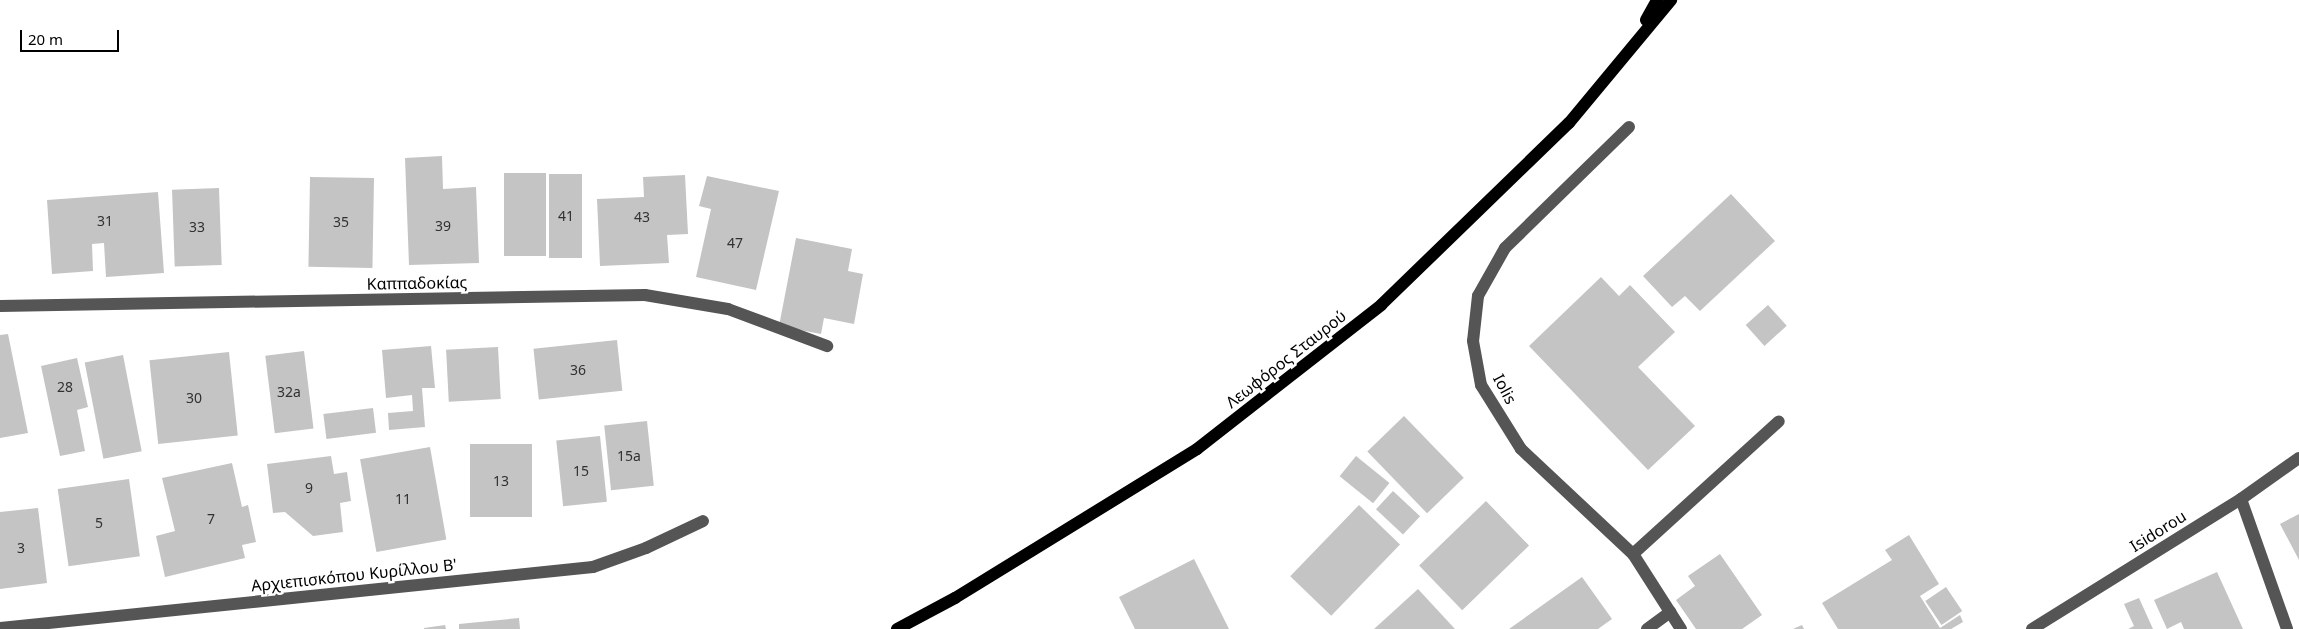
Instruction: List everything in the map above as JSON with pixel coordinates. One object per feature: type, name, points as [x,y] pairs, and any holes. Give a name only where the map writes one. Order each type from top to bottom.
[{"type":"main road","name":"Λεωφόρος Σταυρού","points":[[1635,40],[1657,0]]},
{"type":"main road","name":"Λεωφόρος Σταυρού","points":[[897,629],[955,598],[1197,449],[1381,305],[1569,122],[1635,40],[1671,0]]},
{"type":"street","name":"Iolis","points":[[1629,127],[1505,248],[1478,296],[1473,341],[1481,385],[1521,449],[1633,554],[1681,629]]},
{"type":"street","name":"Καππαδοκίας","points":[[0,306],[645,295],[728,309],[827,346]]},
{"type":"street","points":[[1633,554],[1779,421]]},
{"type":"street","name":"Isidorou","points":[[2032,629],[2241,499],[2299,458]]},
{"type":"street","points":[[2241,499],[2287,629]]},
{"type":"street","name":"Αρχιεπισκόπου Κυρίλλου Β'","points":[[0,628],[71,625],[592,567],[646,548],[703,521]]},
{"type":"street","points":[[1647,629],[1670,612]]},
{"type":"building","points":[[442,156],[443,189],[476,187],[479,263],[409,265],[405,158]]},
{"type":"building","points":[[504,173],[546,173],[546,256],[504,256]]},
{"type":"building","points":[[549,174],[582,174],[582,258],[549,258]]},
{"type":"building","points":[[685,175],[688,234],[667,235],[669,263],[600,266],[597,199],[644,197],[643,177]]},
{"type":"building","points":[[707,176],[779,191],[756,290],[696,277],[711,209],[699,206]]},
{"type":"building","points":[[310,177],[374,178],[372,268],[308,267]]},
{"type":"building","points":[[219,188],[222,265],[175,267],[172,190]]},
{"type":"building","points":[[158,192],[164,273],[106,277],[104,243],[92,244],[93,271],[52,274],[47,200]]},
{"type":"building","points":[[1731,194],[1775,241],[1700,311],[1685,296],[1672,307],[1643,276]]},
{"type":"building","points":[[796,238],[852,249],[848,271],[863,274],[854,324],[824,318],[821,334],[779,326]]},
{"type":"building","points":[[1601,277],[1619,296],[1630,285],[1675,332],[1638,367],[1695,426],[1648,470],[1529,346]]},
{"type":"building","points":[[1768,305],[1787,326],[1764,346],[1746,325]]},
{"type":"building","points":[[8,334],[28,433],[0,438],[0,335]]},
{"type":"building","points":[[617,340],[622,391],[539,400],[533,349]]},
{"type":"building","points":[[431,346],[435,388],[422,388],[425,427],[389,430],[388,413],[413,411],[412,395],[386,398],[382,350]]},
{"type":"building","points":[[498,347],[501,399],[449,402],[446,350]]},
{"type":"building","points":[[304,351],[314,428],[275,433],[265,356]]},
{"type":"building","points":[[229,352],[238,436],[158,444],[149,360]]},
{"type":"building","points":[[123,355],[142,451],[103,459],[85,362]]},
{"type":"building","points":[[77,358],[88,407],[77,410],[85,451],[60,456],[41,366]]},
{"type":"building","points":[[373,408],[376,433],[326,439],[323,414]]},
{"type":"building","points":[[1404,416],[1464,478],[1427,513],[1367,451]]},
{"type":"building","points":[[647,421],[654,486],[611,490],[604,425]]},
{"type":"building","points":[[600,436],[607,502],[563,506],[556,441]]},
{"type":"building","points":[[470,444],[532,444],[532,517],[470,517]]},
{"type":"building","points":[[430,447],[446,540],[376,552],[360,459]]},
{"type":"building","points":[[331,456],[334,474],[347,472],[351,501],[340,503],[343,532],[313,536],[285,512],[273,513],[267,464]]},
{"type":"building","points":[[1356,456],[1389,483],[1373,503],[1340,476]]},
{"type":"building","points":[[232,463],[242,507],[248,505],[256,542],[242,545],[245,558],[165,577],[156,536],[175,531],[162,478]]},
{"type":"building","points":[[129,479],[140,556],[69,566],[58,489]]},
{"type":"building","points":[[1393,491],[1420,516],[1403,535],[1376,509]]},
{"type":"building","points":[[1486,501],[1529,546],[1462,610],[1419,566]]},
{"type":"building","points":[[1359,505],[1400,545],[1331,616],[1290,576]]},
{"type":"building","points":[[38,508],[47,583],[0,589],[0,512]]},
{"type":"building","points":[[2299,514],[2299,560],[2280,524]]},
{"type":"building","points":[[1909,535],[1939,584],[1920,596],[1940,628],[1960,615],[1963,622],[1951,629],[1838,629],[1822,603],[1892,560],[1885,550]]},
{"type":"building","points":[[1720,554],[1762,615],[1742,629],[1696,629],[1676,600],[1695,586],[1688,576]]},
{"type":"building","points":[[1194,559],[1229,629],[1135,629],[1119,597]]},
{"type":"building","points":[[2217,572],[2243,629],[2184,629],[2181,622],[2167,629],[2154,600]]},
{"type":"building","points":[[1582,577],[1612,619],[1598,629],[1509,629]]},
{"type":"building","points":[[1946,587],[1962,611],[1941,625],[1925,601]]},
{"type":"building","points":[[1418,589],[1455,629],[1374,629]]},
{"type":"building","points":[[2139,598],[2153,629],[2128,629],[2134,626],[2124,604]]},
{"type":"building","points":[[519,618],[520,629],[459,629],[459,624]]},
{"type":"building","points":[[445,625],[446,629],[424,629],[424,628]]},
{"type":"building","points":[[1802,625],[1804,629],[1793,629]]}]
